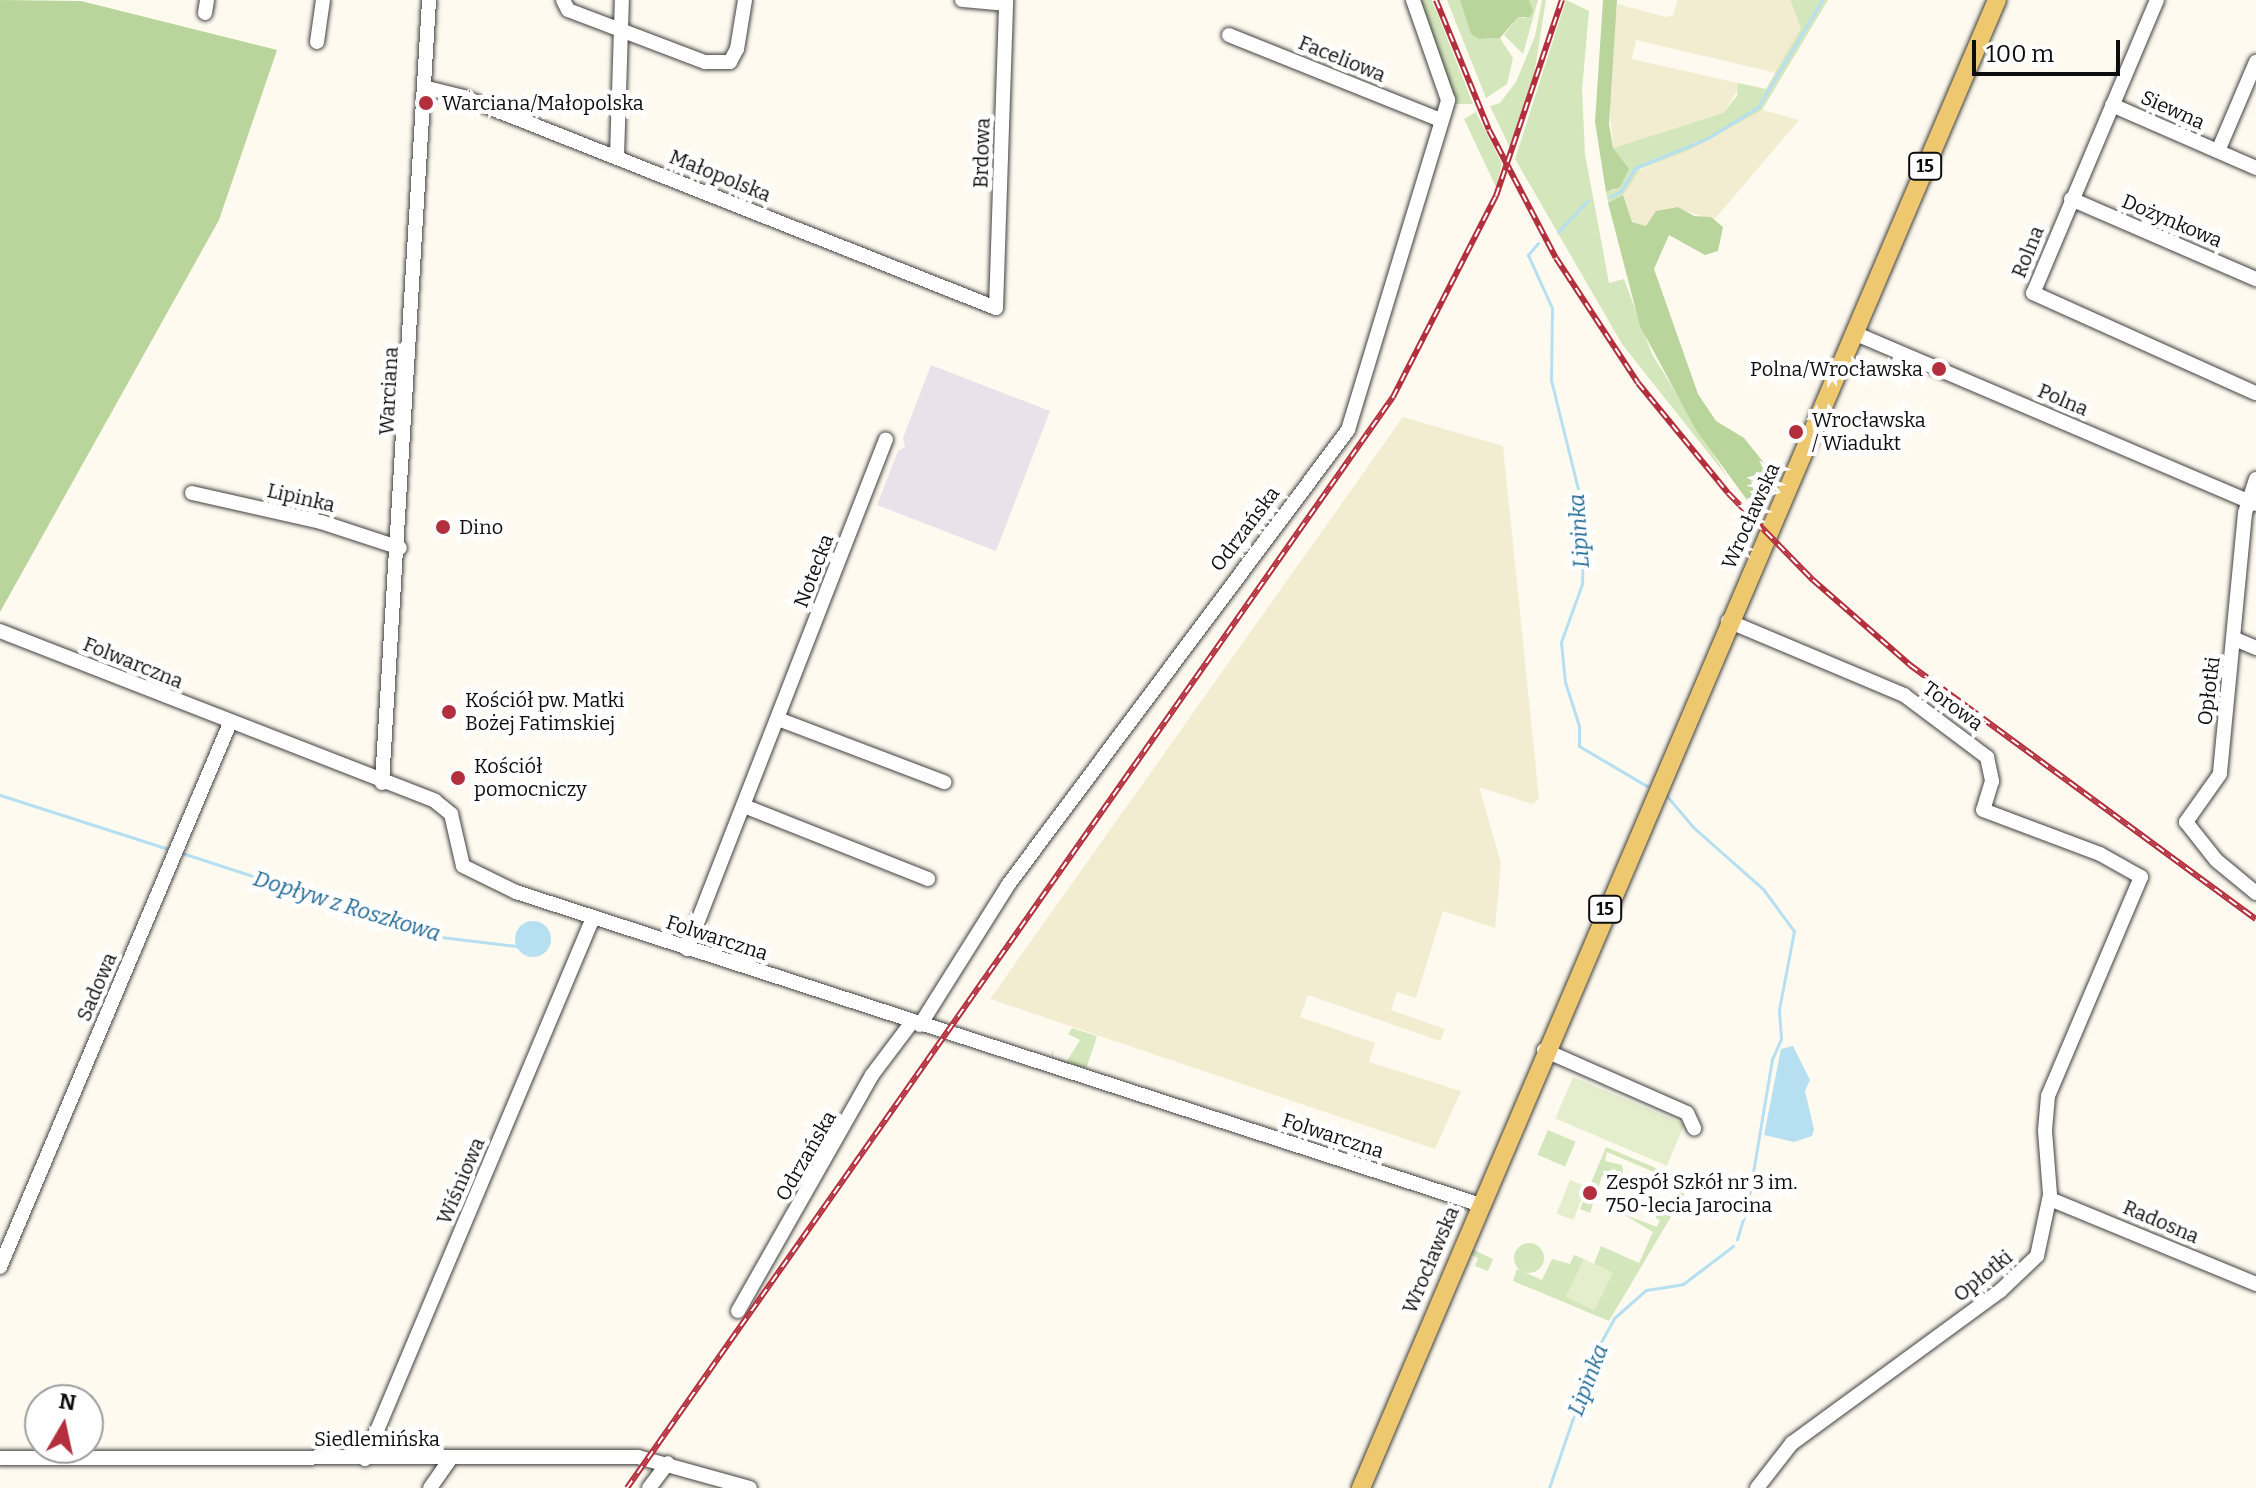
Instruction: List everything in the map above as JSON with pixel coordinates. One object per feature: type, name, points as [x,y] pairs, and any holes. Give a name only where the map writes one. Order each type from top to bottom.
[{"type":"main road","name":"Wrocławska","points":[[1361,1488],[1478,1204],[1997,0]]},
{"type":"street","points":[[317,42],[323,0]]},
{"type":"street","name":"Warciana","points":[[382,783],[400,548],[427,88],[429,0]]},
{"type":"street","points":[[563,0],[568,10],[705,62],[730,62],[737,49],[745,0]]},
{"type":"street","points":[[617,156],[622,0]]},
{"type":"street","points":[[962,0],[1006,2]]},
{"type":"street","name":"Odrzańska","points":[[738,1311],[872,1075],[916,1023],[1008,885],[1348,430],[1448,100],[1445,81],[1413,0]]},
{"type":"street","name":"Rolna","points":[[2157,0],[2033,286],[2037,298],[2256,393]]},
{"type":"street","name":"Brdowa","points":[[996,308],[1006,2]]},
{"type":"street","name":"Faceliowa","points":[[1229,35],[1440,120]]},
{"type":"street","name":"Siewna","points":[[2218,151],[2256,62]]},
{"type":"street","name":"Małopolska","points":[[427,88],[617,156],[996,308]]},
{"type":"street","name":"Siewna","points":[[2112,105],[2256,168]]},
{"type":"street","name":"Dożynkowa","points":[[2071,199],[2256,279]]},
{"type":"street","name":"Polna","points":[[1854,333],[2252,503]]},
{"type":"street","name":"Notecka","points":[[687,949],[886,439]]},
{"type":"street","name":"Opłotki","points":[[2256,479],[2220,774],[2186,822],[2216,860],[2256,893]]},
{"type":"street","name":"Lipinka","points":[[192,493],[321,522],[400,548]]},
{"type":"street","name":"Torowa","points":[[1728,621],[1904,695],[1987,757],[1992,781],[1983,810],[2100,854],[2141,877]]},
{"type":"street","name":"Folwarczna","points":[[0,631],[444,806],[454,826],[458,860],[469,870],[593,918],[1478,1204]]},
{"type":"street","points":[[2235,639],[2256,648]]},
{"type":"street","points":[[778,719],[944,782]]},
{"type":"street","name":"Sadowa","points":[[0,1267],[230,723]]},
{"type":"street","points":[[744,806],[928,879]]},
{"type":"street","name":"Opłotki","points":[[1757,1488],[1792,1443],[2025,1269],[2037,1256],[2046,1230],[2050,1199],[2048,1096],[2141,877]]},
{"type":"street","name":"Wiśniowa","points":[[365,1459],[593,918]]},
{"type":"street","points":[[1544,1050],[1687,1113],[1694,1128]]},
{"type":"street","name":"Radosna","points":[[2050,1199],[2256,1284]]},
{"type":"street","points":[[0,1226],[15,1232]]},
{"type":"street","name":"Siedlemińska","points":[[0,1458],[638,1457],[750,1488]]},
{"type":"street","points":[[430,1488],[451,1458]]},
{"type":"street","points":[[649,1488],[668,1463]]},
{"type":"shaded area","points":[[1678,0],[1790,0],[1801,28],[1776,73],[1636,40],[1632,59],[1738,83],[1738,90],[1723,113],[1613,148],[1608,90],[1617,4],[1666,17],[1673,15]]},
{"type":"shaded area","points":[[1762,110],[1799,120],[1714,220],[1672,207],[1646,226],[1628,220],[1623,195],[1633,174]]},
{"type":"shaded area","points":[[931,365],[1050,411],[996,551],[877,505],[898,451],[905,447],[903,438]]},
{"type":"shaded area","points":[[1403,417],[1503,446],[1539,799],[1532,804],[1479,787],[1501,863],[1495,928],[1443,911],[1416,998],[1397,992],[1391,1010],[1445,1029],[1440,1041],[1308,995],[1300,1017],[1375,1043],[1369,1062],[1461,1091],[1435,1149],[990,999]]},
{"type":"green space","points":[[0,0],[81,1],[277,50],[219,220],[0,612]]},
{"type":"green space","points":[[1417,0],[1432,0],[1473,104],[1454,104]]},
{"type":"green space","points":[[1447,0],[1460,0],[1479,39],[1500,38],[1513,58],[1507,84],[1486,98]]},
{"type":"green space","points":[[1460,0],[1529,0],[1533,11],[1530,17],[1518,17],[1500,38],[1479,39],[1471,34]]},
{"type":"green space","points":[[1529,0],[1538,0],[1523,54],[1504,35],[1518,17],[1525,18]]},
{"type":"green space","points":[[1542,0],[1546,0],[1534,75],[1511,150],[1490,106],[1500,103],[1516,82],[1535,36]]},
{"type":"green space","points":[[1566,0],[1589,11],[1582,90],[1585,154],[1609,283],[1624,279],[1652,354],[1728,478],[1622,344],[1515,159]]},
{"type":"green space","points":[[1603,0],[1617,0],[1609,124],[1613,148],[1629,169],[1620,187],[1606,192],[1595,122]]},
{"type":"green space","points":[[1790,0],[1828,0],[1762,110],[1689,150],[1640,169],[1623,195],[1608,203],[1606,192],[1615,190],[1613,148],[1723,113],[1737,96],[1738,83],[1766,89],[1801,28]]},
{"type":"green space","points":[[1476,112],[1502,164],[1496,187],[1464,119]]},
{"type":"green space","points":[[1623,195],[1632,222],[1646,226],[1656,211],[1678,207],[1694,216],[1711,217],[1723,227],[1718,251],[1705,255],[1669,235],[1654,269],[1698,394],[1716,421],[1744,438],[1776,478],[1777,483],[1747,500],[1696,430],[1640,326],[1608,203]]},
{"type":"green space","points":[[1776,478],[1780,481],[1776,490],[1760,504],[1759,513],[1747,500],[1777,483]]},
{"type":"green space","points":[[1072,1028],[1097,1036],[1086,1069],[1051,1057],[1054,1051],[1052,1057],[1067,1061],[1080,1040],[1068,1034]]},
{"type":"green space","points":[[1573,1077],[1684,1124],[1667,1166],[1555,1118]]},
{"type":"green space","points":[[1548,1130],[1576,1142],[1565,1167],[1537,1155]]},
{"type":"green space","points":[[1606,1147],[1691,1183],[1609,1321],[1513,1281],[1517,1269],[1542,1280],[1552,1259],[1570,1264],[1574,1255],[1584,1259],[1567,1297],[1613,1273],[1594,1264],[1601,1246],[1639,1263],[1653,1232],[1623,1214],[1657,1227],[1660,1220],[1648,1215],[1640,1196],[1673,1204],[1682,1184],[1607,1152],[1605,1161],[1622,1165],[1623,1172],[1616,1178],[1602,1176],[1590,1213],[1580,1209]]},
{"type":"green space","points":[[1570,1180],[1587,1187],[1573,1220],[1557,1213]]},
{"type":"green space","points":[[1529,1243],[1535,1244],[1543,1252],[1543,1264],[1535,1272],[1529,1273],[1523,1272],[1515,1264],[1514,1258],[1515,1252],[1523,1244]]},
{"type":"green space","points":[[1472,1249],[1493,1259],[1488,1271],[1475,1266],[1478,1258],[1470,1254]]},
{"type":"green space","points":[[1584,1259],[1613,1273],[1594,1311],[1566,1297]]},
{"type":"water","points":[[533,921],[546,926],[551,939],[546,952],[533,957],[520,952],[515,939],[520,926]]},
{"type":"water","points":[[1793,1046],[1810,1080],[1805,1091],[1814,1129],[1812,1136],[1794,1142],[1764,1135],[1781,1049]]},
{"type":"waterway","name":"Lipinka","points":[[1610,197],[1621,191],[1635,168],[1708,138],[1758,107],[1822,0]]},
{"type":"waterway","name":"Lipinka","points":[[1558,232],[1588,200]]},
{"type":"waterway","name":"Lipinka","points":[[1538,243],[1528,255],[1552,308],[1551,380],[1578,489],[1583,538],[1582,584],[1561,642],[1565,682],[1579,726],[1579,746],[1647,786]]},
{"type":"waterway","name":"Dopływ z Roszkowa","points":[[0,795],[168,849]]},
{"type":"waterway","name":"Lipinka","points":[[1666,795],[1693,827],[1763,889],[1794,931],[1779,1010],[1781,1039],[1772,1059],[1748,1203],[1737,1239]]},
{"type":"waterway","name":"Dopływ z Roszkowa","points":[[182,853],[441,937],[516,946]]},
{"type":"waterway","name":"Lipinka","points":[[1549,1488],[1596,1351],[1614,1318],[1646,1290],[1683,1284],[1733,1246]]},
{"type":"railway","points":[[1436,0],[1489,130],[1556,258],[1638,383],[1728,493],[1813,580],[1910,665],[2256,919]]},
{"type":"railway","points":[[627,1488],[1393,397],[1496,196],[1562,0]]},
{"type":"place","name":"Warciana/Małopolska","points":[[426,103]]},
{"type":"place","name":"Polna/Wrocławska","points":[[1939,369]]},
{"type":"place","name":"Wrocławska / Wiadukt","points":[[1796,432]]},
{"type":"place","name":"Dino","points":[[443,527]]},
{"type":"place","name":"Kościół pw. Matki Bożej Fatimskiej","points":[[449,712]]},
{"type":"place","name":"Kościół pomocniczy","points":[[458,778]]},
{"type":"place","name":"Zespół Szkół nr 3 im. 750-lecia Jarocina","points":[[1590,1193]]}]
